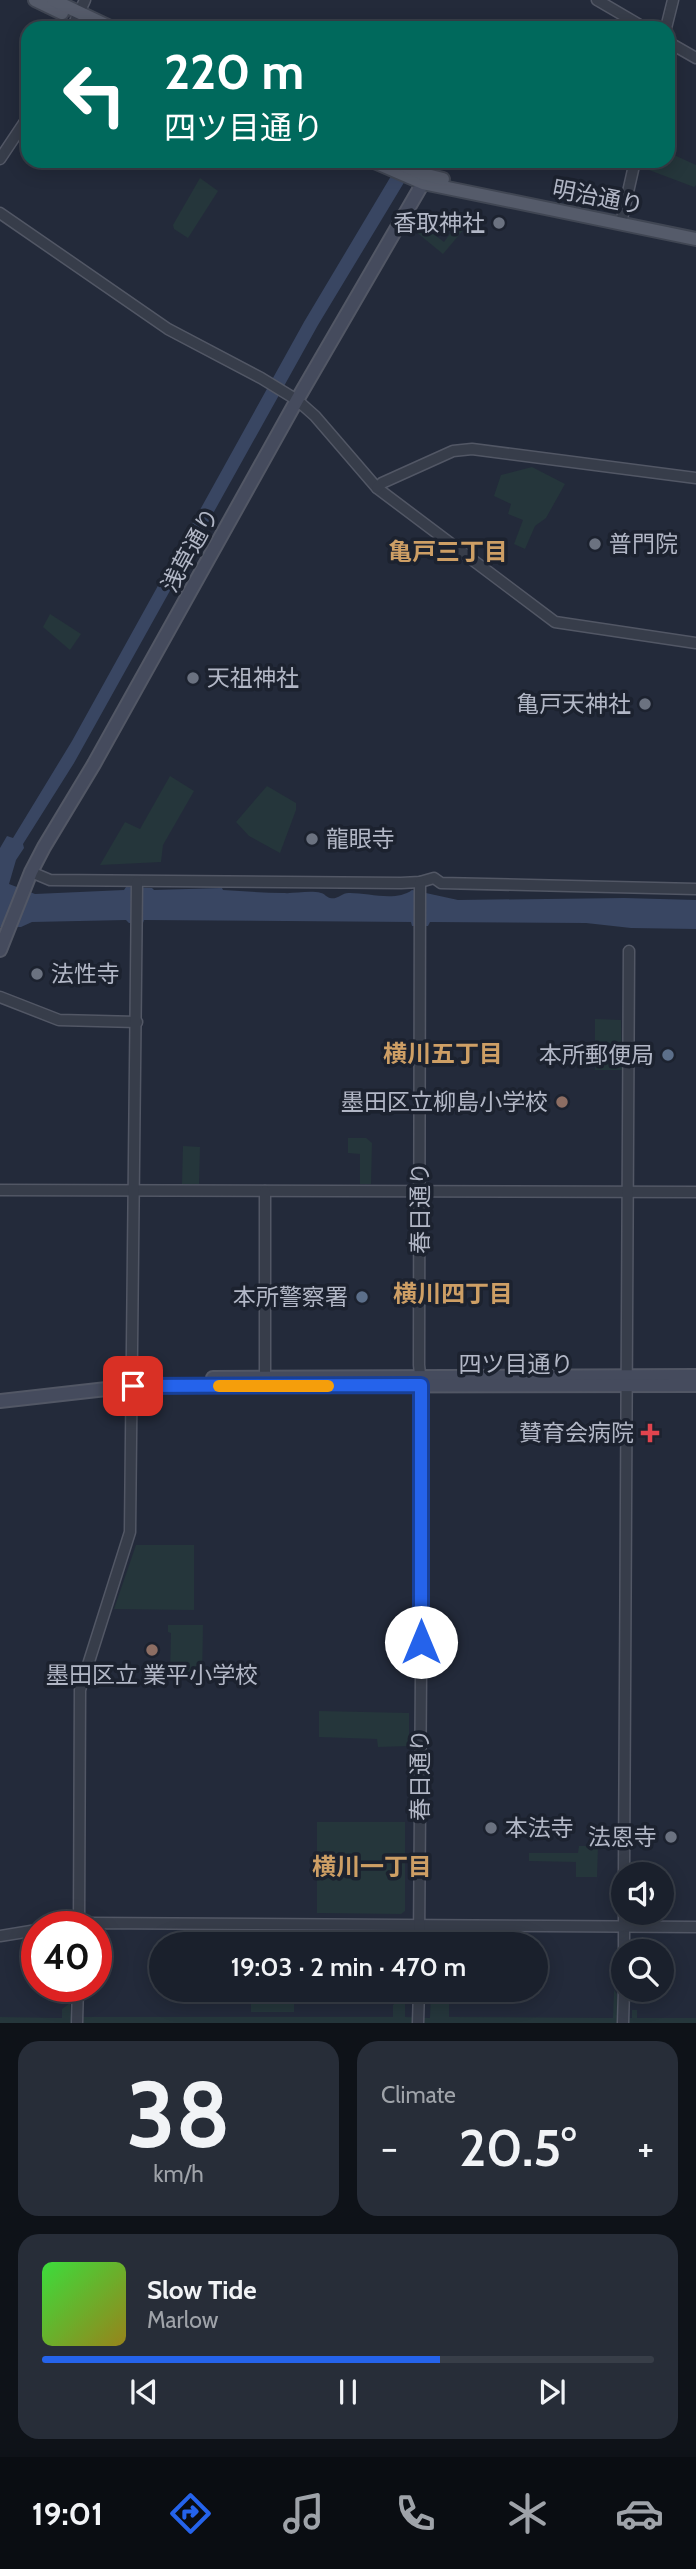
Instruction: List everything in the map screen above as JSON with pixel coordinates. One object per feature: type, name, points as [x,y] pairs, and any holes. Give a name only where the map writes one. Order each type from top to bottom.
[{"type":"main road","points":[[35,0],[78,15]]},
{"type":"main road","points":[[53,0],[78,15]]},
{"type":"main road","name":"明治通り","points":[[397,168],[419,178],[622,219],[696,231]]},
{"type":"main road","name":"浅草通り","points":[[0,950],[31,873],[94,764],[292,396],[419,178]]},
{"type":"main road","name":"明治通り","points":[[622,219],[696,239]]},
{"type":"main road","name":"四ツ目通り","points":[[0,1393],[133,1382],[627,1380],[696,1376]]},
{"type":"main road","name":"四ツ目通り","points":[[627,1380],[696,1385]]},
{"type":"main road","name":"四ツ目通り","points":[[0,1401],[133,1382]]},
{"type":"street","points":[[597,0],[633,21]]},
{"type":"street","points":[[668,21],[673,0]]},
{"type":"street","points":[[675,46],[696,58]]},
{"type":"street","points":[[0,159],[21,128]]},
{"type":"street","points":[[622,219],[633,168]]},
{"type":"street","points":[[0,213],[168,329],[292,396],[323,424],[377,488],[555,622],[696,643]]},
{"type":"street","points":[[377,488],[391,478],[453,451],[472,449],[696,478]]},
{"type":"street","points":[[31,873],[50,880],[137,884],[420,882],[434,878],[441,883],[696,889]]},
{"type":"street","name":"春日通り","points":[[419,1932],[420,882]]},
{"type":"street","points":[[79,1911],[80,1690],[130,1538],[137,884]]},
{"type":"street","points":[[624,1862],[629,951]]},
{"type":"street","points":[[0,997],[59,1020],[137,1022]]},
{"type":"street","points":[[0,1190],[696,1192]]},
{"type":"street","points":[[265,1191],[265,1382]]},
{"type":"street","points":[[112,1925],[696,1927]]},
{"type":"street","points":[[624,1939],[625,1926]]},
{"type":"street","points":[[0,1936],[21,1933]]},
{"type":"street","points":[[77,2023],[78,2002]]},
{"type":"street","points":[[418,2020],[419,2002]]},
{"type":"street","points":[[624,2002],[624,2020]]},
{"type":"shaded area","points":[[675,155],[696,165],[694,187],[644,168],[675,168]]},
{"type":"shaded area","points":[[200,178],[218,191],[188,238],[174,229],[173,225]]},
{"type":"shaded area","points":[[457,217],[470,222],[443,254],[415,231],[419,223],[444,242],[455,227],[452,225]]},
{"type":"shaded area","points":[[532,467],[565,484],[546,518],[535,526],[525,549],[514,544],[523,520],[508,514],[511,504],[494,496],[501,475]]},
{"type":"shaded area","points":[[50,614],[81,634],[70,650],[43,627]]},
{"type":"shaded area","points":[[170,776],[194,791],[163,845],[161,862],[100,865],[125,822],[140,829]]},
{"type":"shaded area","points":[[267,786],[296,803],[296,810],[280,853],[249,836],[236,822]]},
{"type":"shaded area","points":[[595,1019],[621,1020],[622,1070],[595,1070]]},
{"type":"shaded area","points":[[348,1138],[366,1138],[372,1143],[371,1184],[360,1184],[360,1154],[348,1153]]},
{"type":"shaded area","points":[[183,1146],[200,1147],[199,1184],[182,1184]]},
{"type":"shaded area","points":[[136,1545],[194,1545],[194,1610],[114,1609]]},
{"type":"shaded area","points":[[168,1625],[203,1625],[202,1681],[170,1678],[171,1633],[168,1632]]},
{"type":"shaded area","points":[[319,1711],[409,1713],[409,1746],[378,1747],[377,1739],[319,1737]]},
{"type":"shaded area","points":[[317,1822],[405,1822],[405,1911],[401,1914],[317,1913]]},
{"type":"shaded area","points":[[579,1846],[598,1846],[597,1877],[576,1877],[576,1862],[529,1861],[529,1853],[578,1853]]},
{"type":"shaded area","points":[[251,2002],[294,2002],[294,2012],[251,2012]]},
{"type":"shaded area","points":[[396,2002],[405,2002],[405,2017],[430,2018],[431,2002],[449,2002],[449,2017],[613,2018],[614,2002],[617,2002],[617,2017],[632,2018],[632,2010],[637,2010],[637,2018],[696,2018],[696,2023],[0,2023],[0,2017],[62,2018],[62,2009],[70,2003],[71,2017],[393,2017],[393,2005]]},
{"type":"water","points":[[396,168],[413,168],[318,325],[74,763],[23,844],[24,848],[16,860],[9,884],[35,894],[124,890],[126,887],[154,890],[222,888],[268,893],[312,892],[333,898],[347,893],[398,896],[412,890],[458,900],[696,900],[696,929],[631,928],[586,923],[430,922],[428,926],[412,926],[411,922],[144,920],[143,923],[129,923],[126,920],[32,922],[21,927],[0,927],[0,848],[7,836],[13,838],[72,741],[304,322]]},
{"type":"slow traffic","points":[[219,1386],[328,1386]]},
{"type":"place","name":"香取神社","points":[[499,223]]},
{"type":"place","name":"普門院","points":[[595,544]]},
{"type":"place","name":"天祖神社","points":[[193,678]]},
{"type":"place","name":"亀戸天神社","points":[[645,704]]},
{"type":"place","name":"龍眼寺","points":[[312,839]]},
{"type":"place","name":"法性寺","points":[[37,974]]},
{"type":"place","name":"本所郵便局","points":[[668,1055]]},
{"type":"place","name":"墨田区立柳島小学校","points":[[562,1102]]},
{"type":"place","name":"本所警察署","points":[[362,1297]]},
{"type":"place","name":"賛育会病院","points":[[650,1433]]},
{"type":"place","name":"墨田区立 業平小学校","points":[[152,1650]]},
{"type":"place","name":"本法寺","points":[[491,1828]]},
{"type":"place","name":"法恩寺","points":[[671,1837]]},
{"type":"district","name":"亀戸三丁目","points":[[448,552]]},
{"type":"district","name":"横川五丁目","points":[[443,1054]]},
{"type":"district","name":"横川四丁目","points":[[453,1294]]},
{"type":"district","name":"横川一丁目","points":[[372,1867]]},
{"type":"route","points":[[133,1386],[421,1385],[421,1642]]}]
